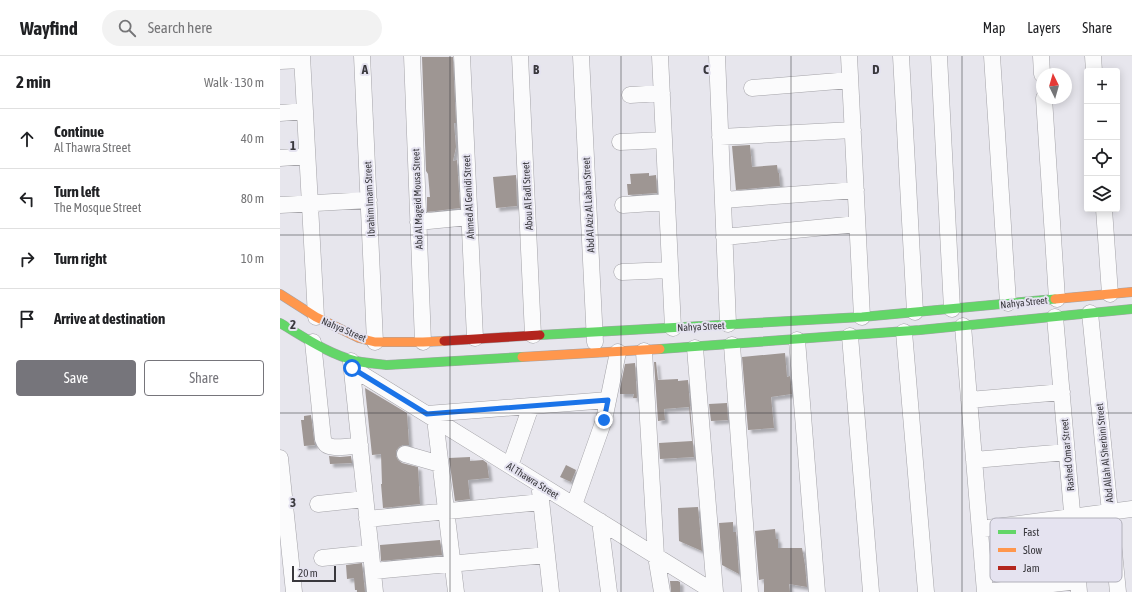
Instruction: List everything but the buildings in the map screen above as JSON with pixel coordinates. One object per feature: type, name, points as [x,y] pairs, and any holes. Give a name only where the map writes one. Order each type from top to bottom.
[{"type":"main road","name":"Nahya Street","points":[[280,323],[333,353],[354,353],[375,342],[423,342],[862,317],[1132,292]]},
{"type":"main road","name":"Nahya Street","points":[[280,294],[316,317],[354,353],[371,364],[387,365],[695,348],[904,332],[1132,309]]},
{"type":"street","name":"Ibrahim Imam Street","points":[[362,56],[375,342]]},
{"type":"street","name":"Abd Al Mageid Mousa Street","points":[[412,56],[423,342]]},
{"type":"street","name":"Ahmed Al Genidi Street","points":[[462,56],[474,338]]},
{"type":"street","name":"Abou Al Fadl Street","points":[[520,56],[533,335]]},
{"type":"street","name":"Abd Al Aziz Al Laban Street","points":[[581,56],[595,353]]},
{"type":"street","points":[[660,56],[673,328]]},
{"type":"street","points":[[717,56],[728,324]]},
{"type":"street","points":[[849,56],[862,317]]},
{"type":"street","points":[[901,56],[915,312]]},
{"type":"street","points":[[939,56],[952,308]]},
{"type":"street","points":[[992,56],[1008,303]]},
{"type":"street","points":[[1041,56],[1042,68]]},
{"type":"street","points":[[1093,56],[1094,68]]},
{"type":"street","points":[[280,61],[302,58],[316,317]]},
{"type":"street","points":[[752,88],[850,80]]},
{"type":"street","points":[[630,95],[662,94]]},
{"type":"street","points":[[1044,104],[1057,299]]},
{"type":"street","points":[[280,113],[305,111]]},
{"type":"street","points":[[720,137],[853,130]]},
{"type":"street","points":[[620,142],[664,140]]},
{"type":"street","points":[[280,158],[307,156]]},
{"type":"street","points":[[723,200],[856,190]]},
{"type":"street","points":[[280,205],[369,200]]},
{"type":"street","points":[[623,205],[667,202]]},
{"type":"street","points":[[1104,212],[1110,294]]},
{"type":"street","points":[[418,222],[469,217]]},
{"type":"street","points":[[724,237],[857,224]]},
{"type":"street","points":[[622,272],[670,270]]},
{"type":"street","name":"Abd Allah Al Sherbini Street","points":[[1090,313],[1111,518]]},
{"type":"street","name":"Rashed Omar Street","points":[[1055,317],[1073,517]]},
{"type":"street","points":[[963,326],[985,592],[1079,587]]},
{"type":"street","points":[[904,332],[926,592]]},
{"type":"street","points":[[850,336],[871,592]]},
{"type":"street","points":[[797,340],[817,592]]},
{"type":"street","points":[[313,342],[323,439],[325,444],[333,447],[360,445]]},
{"type":"street","points":[[732,345],[750,592]]},
{"type":"street","points":[[695,348],[715,592]]},
{"type":"street","points":[[644,350],[656,556],[662,592]]},
{"type":"street","points":[[574,505],[604,420],[618,352]]},
{"type":"street","points":[[354,353],[360,445],[375,592]]},
{"type":"street","name":"Al Thawra Street","points":[[354,353],[431,417],[715,592]]},
{"type":"street","points":[[969,400],[1062,392]]},
{"type":"street","points":[[456,592],[440,464],[431,417],[531,406],[608,400]]},
{"type":"street","points":[[510,466],[531,406]]},
{"type":"street","points":[[974,460],[1067,452]]},
{"type":"street","points":[[405,454],[440,464]]},
{"type":"street","points":[[280,458],[294,592]]},
{"type":"street","points":[[539,484],[551,592]]},
{"type":"street","points":[[318,504],[365,499]]},
{"type":"street","points":[[367,519],[541,502]]},
{"type":"street","points":[[1065,518],[1132,509]]},
{"type":"street","points":[[600,521],[609,592]]},
{"type":"street","points":[[980,529],[990,528]]},
{"type":"street","points":[[322,558],[371,553]]},
{"type":"street","points":[[373,571],[547,555]]},
{"type":"street","name":"Abd Allah Al Sherbini Street","points":[[1117,582],[1118,592]]},
{"type":"traffic: fast","points":[[540,335],[862,317],[1055,299]]},
{"type":"traffic: fast","points":[[660,349],[920,330],[1132,309]]},
{"type":"traffic: fast","points":[[280,323],[316,345],[346,358],[368,363],[387,365],[522,357]]},
{"type":"traffic: slow","points":[[1055,299],[1132,292]]},
{"type":"traffic: slow","points":[[280,294],[316,317],[359,338],[375,342],[444,341]]},
{"type":"traffic: slow","points":[[522,357],[660,349]]},
{"type":"traffic: jam","points":[[444,341],[540,335]]},
{"type":"route","points":[[352,368],[427,414],[608,400],[604,420]]}]
